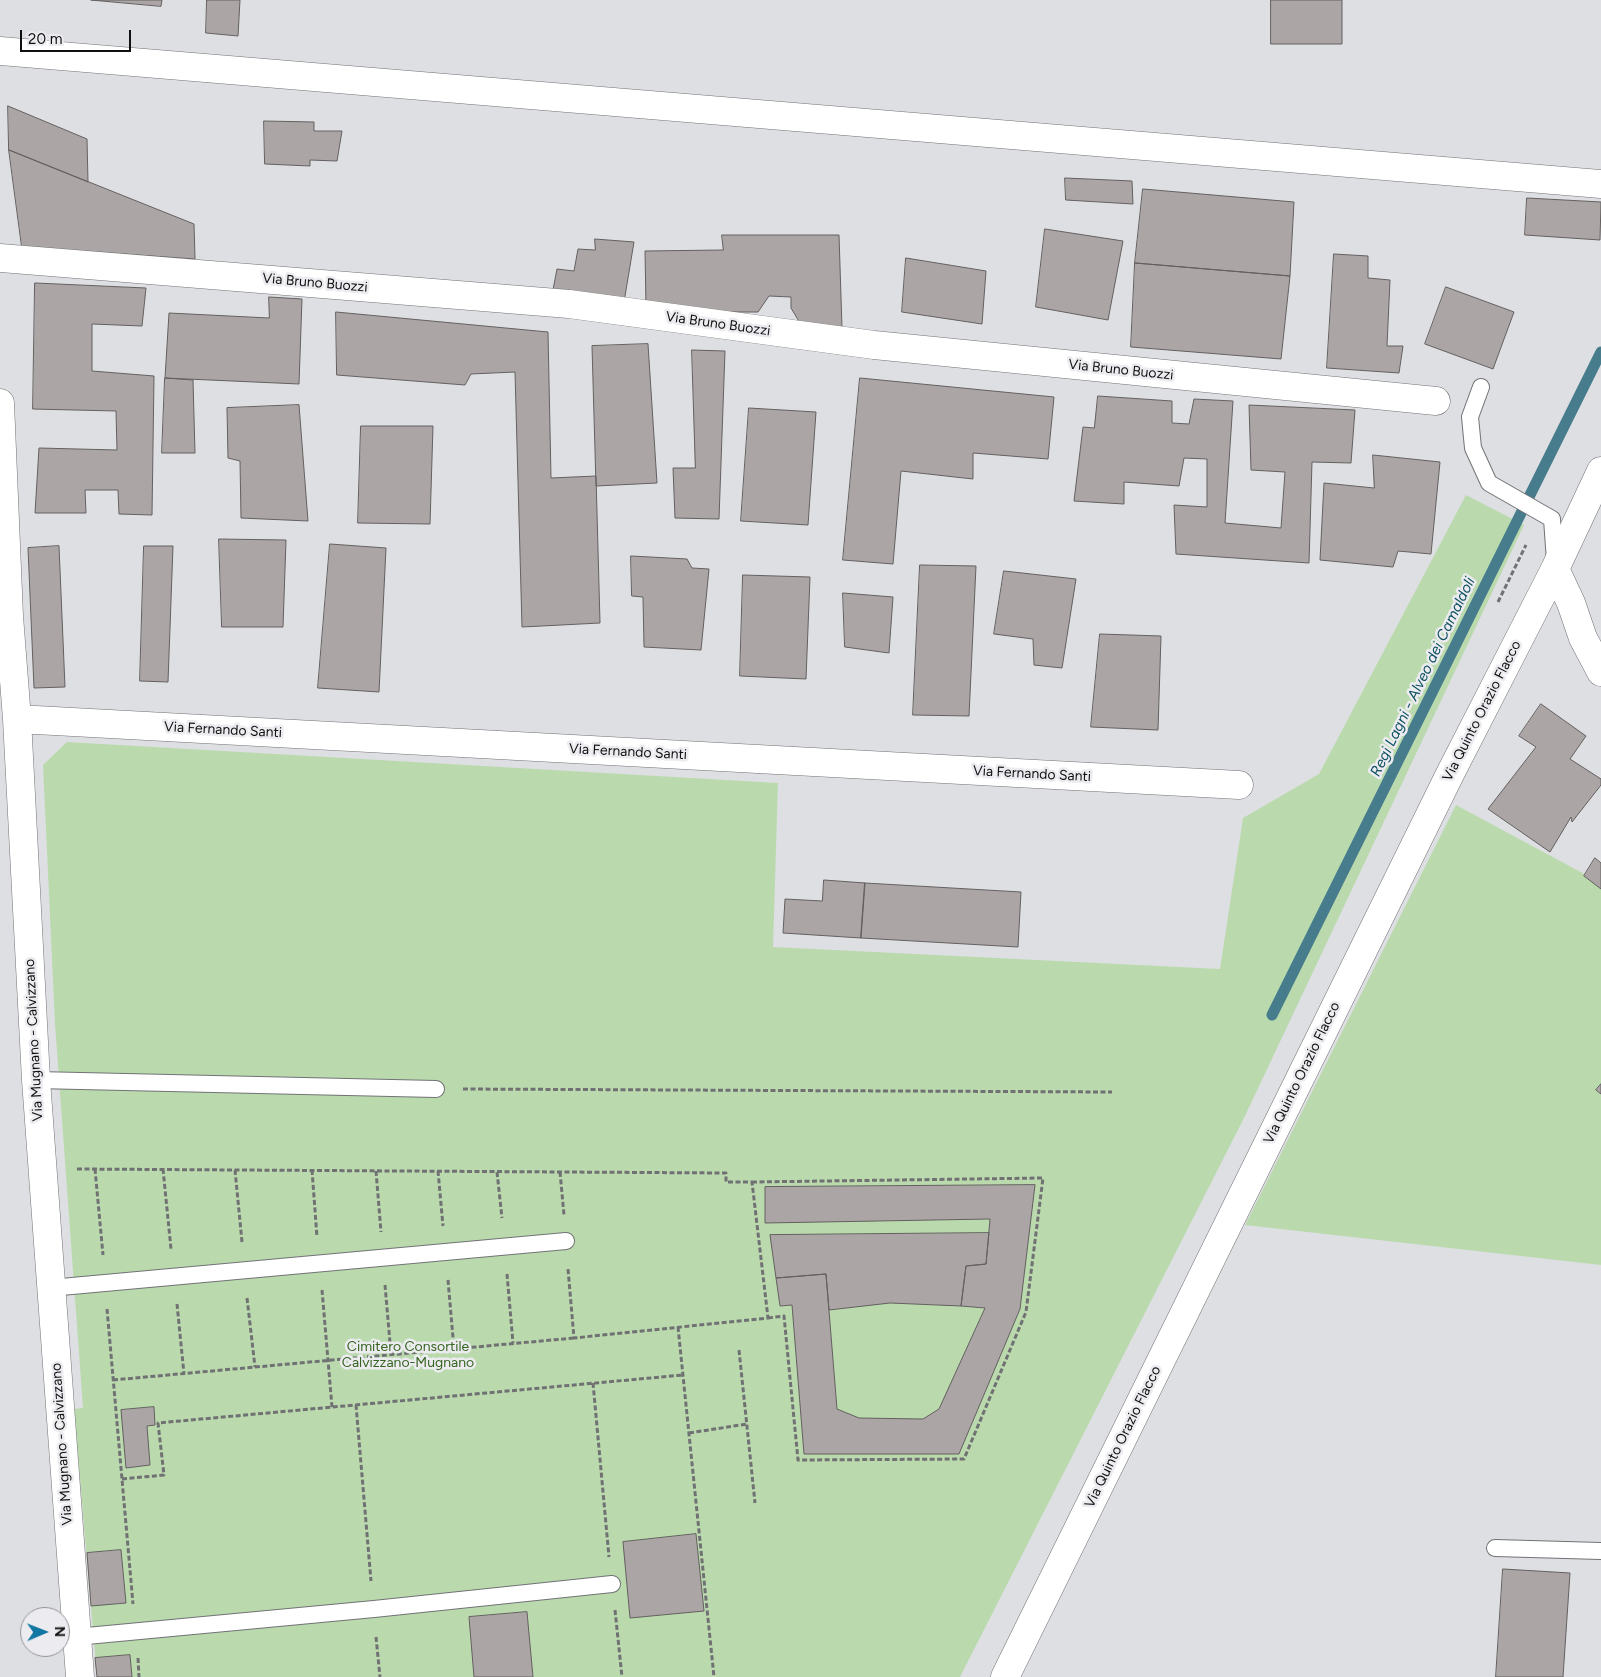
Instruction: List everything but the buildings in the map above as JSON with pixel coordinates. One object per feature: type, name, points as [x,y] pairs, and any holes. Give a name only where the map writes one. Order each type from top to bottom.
[{"type":"street","points":[[0,50],[1601,184]]},
{"type":"street","name":"Via Bruno Buozzi","points":[[0,258],[569,304],[874,345],[1436,401]]},
{"type":"street","name":"Via Mugnano - Calvizzano","points":[[0,403],[5,616],[16,719],[36,1080],[80,1677]]},
{"type":"street","name":"Via Quinto Orazio Flacco","points":[[1005,1677],[1450,774],[1555,569],[1601,471]]},
{"type":"street","points":[[1555,569],[1571,603],[1583,638],[1601,672]]},
{"type":"street","name":"Via Fernando Santi","points":[[16,719],[1239,785]]},
{"type":"lane","points":[[1481,387],[1470,417],[1474,448],[1489,483],[1552,519],[1555,569]]},
{"type":"lane","points":[[36,1080],[436,1089]]},
{"type":"lane","points":[[50,1288],[566,1241]]},
{"type":"lane","points":[[1495,1548],[1601,1551]]},
{"type":"lane","points":[[76,1637],[612,1584]]},
{"type":"path","points":[[436,1089],[1112,1092]]},
{"type":"path","points":[[76,1169],[726,1173],[726,1182],[1043,1178],[1026,1312],[964,1459],[798,1460],[784,1316],[574,1338],[113,1380]]},
{"type":"path","points":[[95,1169],[139,1677]]},
{"type":"path","points":[[560,1172],[574,1338]]},
{"type":"path","points":[[752,1182],[768,1318]]},
{"type":"path","points":[[678,1327],[714,1677]]},
{"type":"path","points":[[739,1350],[755,1502]]},
{"type":"path","points":[[328,1360],[332,1407]]},
{"type":"path","points":[[122,1479],[164,1475],[158,1423],[683,1375]]},
{"type":"path","points":[[593,1383],[622,1677]]},
{"type":"path","points":[[356,1405],[380,1677]]},
{"type":"path","points":[[689,1432],[747,1424]]},
{"type":"green space","name":"Cimitero Consortile Calvizzano-Mugnano","points":[[1466,495],[1524,525],[1244,1118],[960,1677],[97,1677],[74,1409],[83,1408],[55,1024],[43,765],[67,742],[778,783],[773,947],[1220,969],[1243,818],[1319,774]]},
{"type":"green space","points":[[1456,805],[1601,883],[1601,1265],[1245,1225]]},
{"type":"waterway","name":"Regi Lagni - Alveo dei Camaldoli","points":[[1272,1015],[1601,352]]}]
